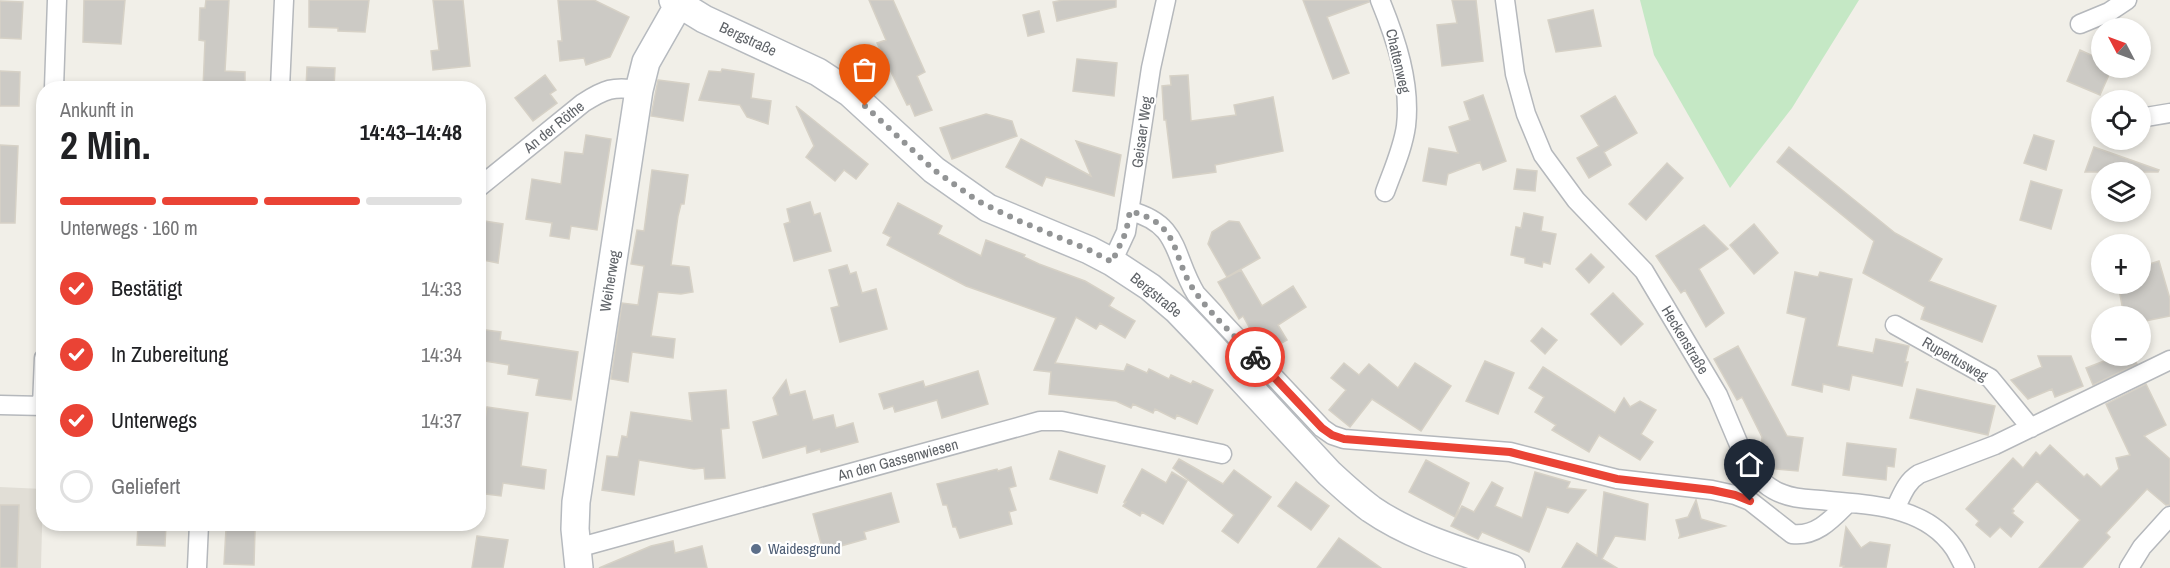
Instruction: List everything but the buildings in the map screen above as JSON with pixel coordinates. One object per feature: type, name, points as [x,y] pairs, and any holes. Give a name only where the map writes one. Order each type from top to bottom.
[{"type":"main road","name":"Weiherweg","points":[[575,561],[576,502],[639,90],[646,63],[676,2]]},
{"type":"main road","name":"Bergstraße","points":[[676,2],[704,18],[818,72],[850,93],[934,170],[988,208],[1065,239],[1112,262],[1150,287],[1177,310],[1329,473],[1373,510],[1407,529],[1445,545],[1511,568]]},
{"type":"street","points":[[54,81],[57,0]]},
{"type":"street","points":[[280,81],[284,0]]},
{"type":"street","name":"Geisaer Weg","points":[[1112,262],[1126,232],[1151,68],[1166,0]]},
{"type":"street","name":"Chattenweg","points":[[1380,0],[1392,30],[1407,91],[1406,126],[1402,145],[1385,192]]},
{"type":"street","name":"Heckenstraße","points":[[1505,0],[1515,74],[1526,114],[1542,155],[1576,200],[1644,271],[1718,395],[1748,466],[1763,483],[1784,494],[1895,509],[1921,519],[1940,532],[1954,547],[1965,568]]},
{"type":"street","points":[[2080,24],[2109,12],[2127,0]]},
{"type":"street","name":"An der Röthe","points":[[486,182],[599,93],[613,87],[639,90]]},
{"type":"street","points":[[2151,116],[2170,113]]},
{"type":"street","points":[[1130,211],[1152,219],[1163,227],[1176,247],[1183,269],[1196,294],[1322,428],[1332,435],[1344,439],[1510,452],[1617,479],[1724,492],[1750,501],[1792,534],[1799,535],[1824,526],[1848,503]]},
{"type":"street","name":"Rupertusweg","points":[[1895,325],[1990,378],[2031,428]]},
{"type":"street","points":[[1895,509],[1910,479],[1919,474],[1995,445],[2170,360]]},
{"type":"street","points":[[0,405],[36,406]]},
{"type":"street","name":"An den Gassenwiesen","points":[[575,561],[1040,421],[1062,421],[1222,454]]},
{"type":"street","points":[[2129,568],[2142,547],[2170,516]]},
{"type":"street","points":[[197,568],[199,531]]},
{"type":"shaded area","points":[[0,487],[36,489],[36,531],[42,531],[41,568],[0,568]]},
{"type":"green space","points":[[1640,0],[1859,0],[1792,108],[1730,188],[1654,55]]},
{"type":"way so far","points":[[865,106],[934,170],[988,208],[1065,239],[1112,262],[1126,232],[1130,211],[1152,219],[1171,237],[1183,269],[1196,294],[1255,357]]},
{"type":"place","name":"Waidesgrund","points":[[756,549]]},
{"type":"route","points":[[1255,357],[1322,428],[1344,439],[1510,452],[1617,479],[1712,490],[1750,501]]}]
